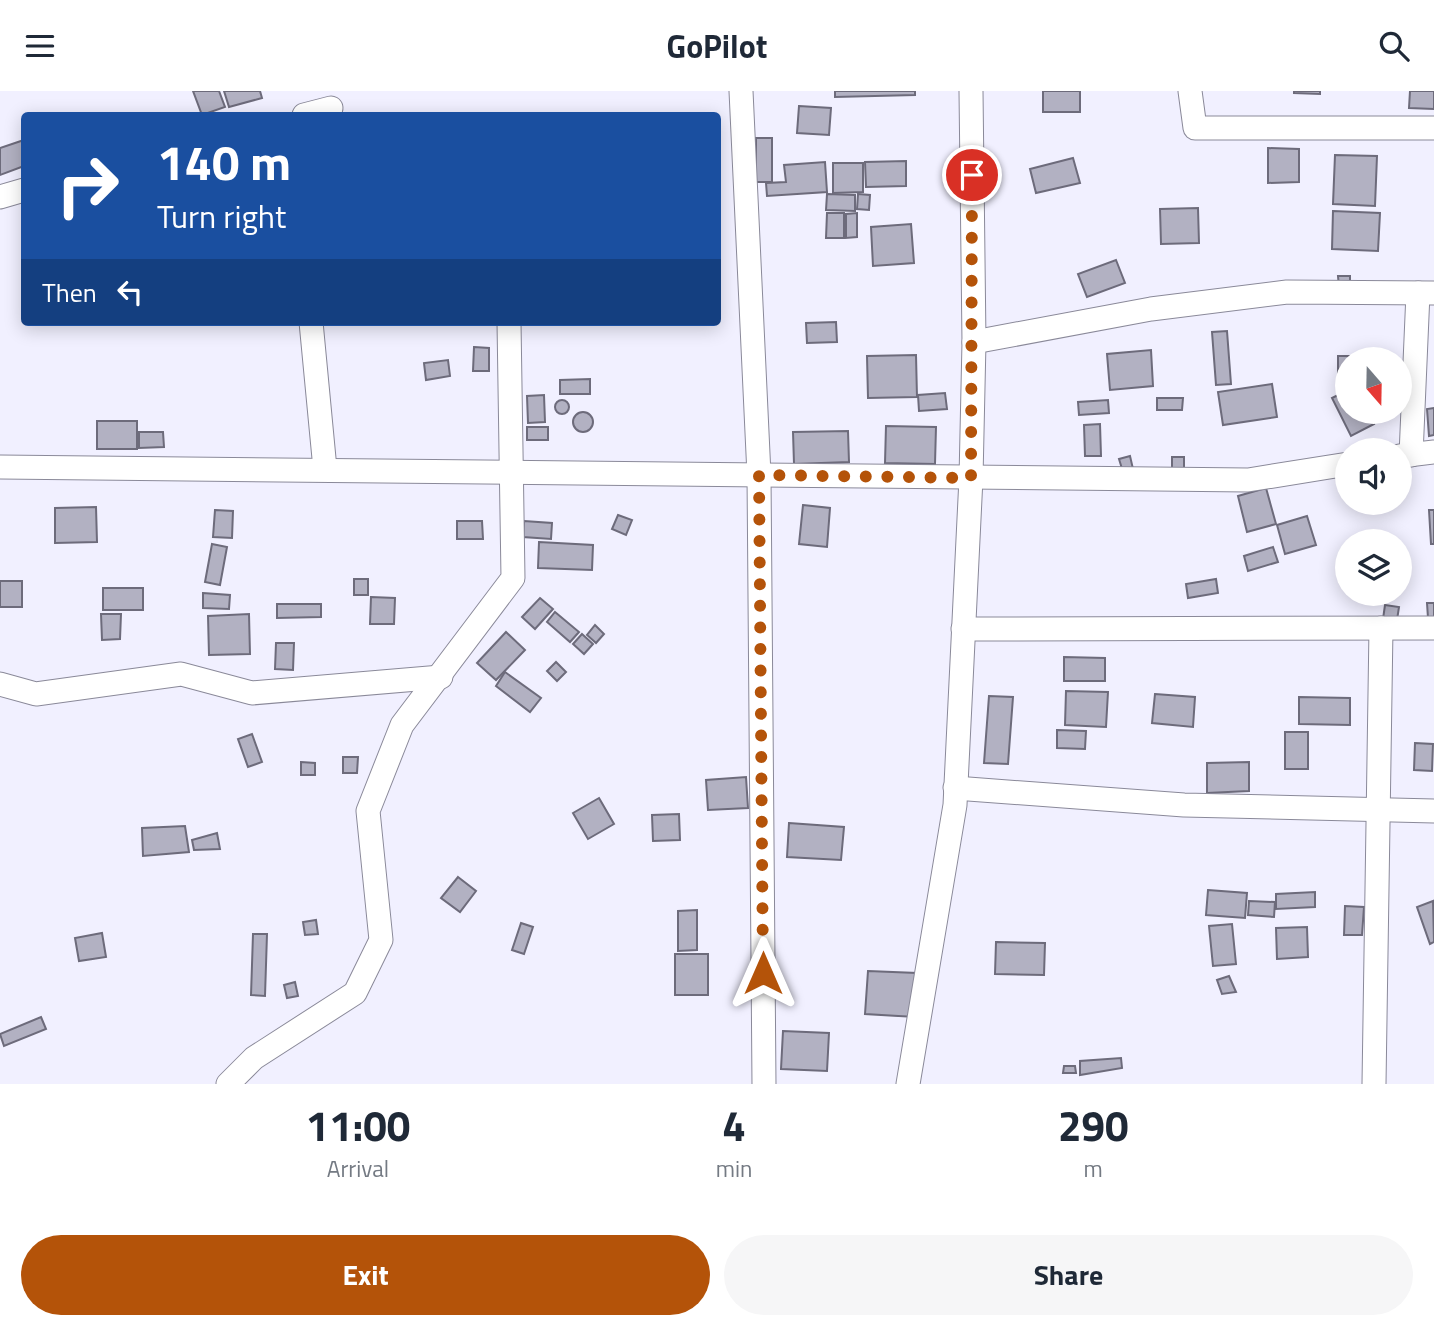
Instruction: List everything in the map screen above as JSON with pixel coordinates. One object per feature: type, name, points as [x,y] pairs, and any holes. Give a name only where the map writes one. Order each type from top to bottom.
[{"type":"street","points":[[741,91],[759,475],[764,1084]]},
{"type":"street","points":[[908,1084],[955,788],[971,478],[974,342],[971,91]]},
{"type":"street","points":[[1190,91],[1195,128],[1434,128]]},
{"type":"street","points":[[316,112],[331,108]]},
{"type":"street","points":[[0,197],[21,191]]},
{"type":"street","points":[[974,342],[1151,309],[1287,292],[1426,293],[1415,454]]},
{"type":"street","points":[[311,326],[326,469]]},
{"type":"street","points":[[228,1084],[254,1058],[355,993],[382,940],[368,811],[402,725],[441,677],[513,578],[509,326]]},
{"type":"street","points":[[0,467],[1248,479],[1335,466]]},
{"type":"street","points":[[1374,1084],[1381,628]]},
{"type":"street","points":[[963,629],[1434,628]]},
{"type":"street","points":[[0,684],[36,694],[181,674],[253,693],[441,677]]},
{"type":"street","points":[[955,788],[1184,805],[1434,811]]},
{"type":"building","points":[[193,91],[219,91],[225,107],[201,112]]},
{"type":"building","points":[[224,91],[260,91],[262,98],[229,107]]},
{"type":"building","points":[[835,91],[915,91],[915,95],[835,97]]},
{"type":"building","points":[[1043,91],[1080,91],[1080,112],[1043,112]]},
{"type":"building","points":[[1320,91],[1320,94],[1294,93]]},
{"type":"building","points":[[1410,91],[1434,91],[1434,109],[1409,108]]},
{"type":"building","points":[[799,106],[831,108],[829,135],[797,133]]},
{"type":"building","points":[[756,138],[772,138],[772,182],[756,182]]},
{"type":"building","points":[[21,141],[21,167],[0,175],[0,148]]},
{"type":"building","points":[[1268,148],[1299,149],[1299,182],[1268,183]]},
{"type":"building","points":[[1335,155],[1377,156],[1375,206],[1333,204]]},
{"type":"building","points":[[1073,158],[1080,183],[1036,193],[1030,169]]},
{"type":"building","points":[[906,161],[906,186],[866,187],[865,162]]},
{"type":"building","points":[[825,162],[827,192],[767,196],[766,183],[786,182],[784,165]]},
{"type":"building","points":[[833,163],[863,163],[863,192],[833,193]]},
{"type":"building","points":[[827,194],[855,195],[855,211],[826,210]]},
{"type":"building","points":[[858,194],[870,195],[869,210],[857,209]]},
{"type":"building","points":[[1198,208],[1199,243],[1161,244],[1160,209]]},
{"type":"building","points":[[1333,211],[1380,213],[1378,251],[1332,249]]},
{"type":"building","points":[[827,213],[844,213],[844,238],[826,238]]},
{"type":"building","points":[[857,213],[857,237],[846,238],[846,214]]},
{"type":"building","points":[[911,224],[914,263],[873,266],[871,227]]},
{"type":"building","points":[[1116,260],[1125,283],[1087,297],[1078,274]]},
{"type":"building","points":[[1338,276],[1350,276],[1350,287],[1339,288]]},
{"type":"building","points":[[836,322],[837,342],[807,343],[806,323]]},
{"type":"building","points":[[1227,331],[1231,384],[1216,385],[1212,332]]},
{"type":"building","points":[[474,347],[489,348],[489,371],[473,371]]},
{"type":"building","points":[[1151,350],[1153,386],[1110,390],[1107,354]]},
{"type":"building","points":[[916,355],[917,397],[868,398],[867,356]]},
{"type":"building","points":[[448,360],[450,376],[426,380],[424,363]]},
{"type":"building","points":[[590,379],[590,394],[560,394],[560,380]]},
{"type":"building","points":[[1272,384],[1277,417],[1223,425],[1218,392]]},
{"type":"building","points":[[945,393],[947,409],[919,411],[918,395]]},
{"type":"building","points":[[544,395],[545,422],[528,423],[527,396]]},
{"type":"building","points":[[1157,398],[1183,398],[1182,410],[1157,410]]},
{"type":"building","points":[[559,400],[565,400],[569,407],[565,414],[559,414],[555,410],[555,404]]},
{"type":"building","points":[[1108,400],[1109,413],[1079,415],[1078,402]]},
{"type":"building","points":[[1434,408],[1434,435],[1429,436],[1427,409]]},
{"type":"building","points":[[579,412],[587,412],[593,422],[587,432],[579,432],[573,426],[573,418]]},
{"type":"building","points":[[97,421],[137,421],[137,449],[97,449]]},
{"type":"building","points":[[1100,424],[1101,456],[1085,456],[1084,425]]},
{"type":"building","points":[[1345,424],[1374,424],[1351,436]]},
{"type":"building","points":[[886,426],[936,427],[935,464],[885,463]]},
{"type":"building","points":[[527,427],[548,427],[548,440],[527,440]]},
{"type":"building","points":[[848,431],[849,462],[794,464],[793,432]]},
{"type":"building","points":[[139,432],[163,432],[164,447],[139,448]]},
{"type":"building","points":[[1130,456],[1133,469],[1123,472],[1119,459]]},
{"type":"building","points":[[1172,457],[1184,457],[1184,469],[1172,469]]},
{"type":"building","points":[[1266,488],[1276,524],[1247,532],[1238,496]]},
{"type":"building","points":[[803,505],[830,508],[827,547],[799,544]]},
{"type":"building","points":[[96,507],[97,542],[55,543],[55,508]]},
{"type":"building","points":[[215,510],[233,511],[232,538],[213,537]]},
{"type":"building","points":[[1429,510],[1434,510],[1434,544],[1431,544]]},
{"type":"building","points":[[618,515],[632,520],[626,535],[612,529]]},
{"type":"building","points":[[1307,516],[1316,545],[1285,554],[1277,525]]},
{"type":"building","points":[[457,521],[482,521],[483,539],[457,539]]},
{"type":"building","points":[[524,521],[552,523],[551,539],[523,537]]},
{"type":"building","points":[[539,542],[593,545],[592,570],[538,568]]},
{"type":"building","points":[[212,544],[227,547],[220,585],[205,582]]},
{"type":"building","points":[[1273,547],[1278,562],[1248,571],[1244,556]]},
{"type":"building","points":[[354,579],[368,579],[368,595],[354,595]]},
{"type":"building","points":[[1216,579],[1218,593],[1188,598],[1186,584]]},
{"type":"building","points":[[0,581],[22,581],[22,607],[0,607]]},
{"type":"building","points":[[103,588],[143,588],[143,610],[103,610]]},
{"type":"building","points":[[203,593],[230,595],[229,609],[203,608]]},
{"type":"building","points":[[371,597],[395,598],[394,624],[370,624]]},
{"type":"building","points":[[540,598],[553,609],[535,629],[522,617]]},
{"type":"building","points":[[1427,603],[1434,603],[1434,617],[1428,618]]},
{"type":"building","points":[[277,604],[321,604],[321,617],[277,618]]},
{"type":"building","points":[[1385,606],[1399,607],[1397,620],[1383,619]]},
{"type":"building","points":[[555,612],[579,632],[570,642],[547,622]]},
{"type":"building","points":[[101,614],[121,614],[120,639],[102,640]]},
{"type":"building","points":[[249,614],[250,654],[209,655],[208,616]]},
{"type":"building","points":[[595,625],[604,634],[596,643],[587,635]]},
{"type":"building","points":[[506,632],[525,650],[496,680],[477,663]]},
{"type":"building","points":[[582,634],[593,644],[584,654],[573,644]]},
{"type":"building","points":[[276,643],[294,643],[293,670],[275,669]]},
{"type":"building","points":[[1064,657],[1105,658],[1105,681],[1064,681]]},
{"type":"building","points":[[556,662],[566,672],[557,681],[547,671]]},
{"type":"building","points":[[505,672],[541,698],[530,712],[496,686]]},
{"type":"building","points":[[1066,691],[1108,692],[1106,727],[1065,725]]},
{"type":"building","points":[[1155,694],[1195,697],[1193,727],[1152,723]]},
{"type":"building","points":[[989,696],[1013,697],[1008,764],[984,763]]},
{"type":"building","points":[[1299,697],[1350,698],[1350,725],[1299,724]]},
{"type":"building","points":[[1057,730],[1086,731],[1085,749],[1057,748]]},
{"type":"building","points":[[1285,732],[1308,732],[1308,769],[1285,769]]},
{"type":"building","points":[[252,734],[262,762],[248,767],[238,739]]},
{"type":"building","points":[[1415,743],[1433,744],[1432,771],[1414,770]]},
{"type":"building","points":[[343,757],[358,757],[357,773],[343,773]]},
{"type":"building","points":[[301,762],[315,763],[315,775],[301,775]]},
{"type":"building","points":[[1249,762],[1249,791],[1207,793],[1207,763]]},
{"type":"building","points":[[746,777],[748,808],[708,810],[706,780]]},
{"type":"building","points":[[599,798],[614,824],[588,839],[573,813]]},
{"type":"building","points":[[679,814],[680,840],[653,841],[652,815]]},
{"type":"building","points":[[789,823],[844,827],[841,860],[787,857]]},
{"type":"building","points":[[185,826],[189,852],[143,856],[142,828]]},
{"type":"building","points":[[217,833],[220,849],[194,850],[192,840]]},
{"type":"building","points":[[458,877],[476,891],[460,912],[441,898]]},
{"type":"building","points":[[1208,890],[1247,893],[1245,918],[1206,915]]},
{"type":"building","points":[[1315,892],[1315,907],[1276,909],[1276,894]]},
{"type":"building","points":[[1249,901],[1275,902],[1274,917],[1248,915]]},
{"type":"building","points":[[1433,901],[1434,942],[1430,944],[1417,907]]},
{"type":"building","points":[[1345,906],[1364,907],[1362,935],[1344,935]]},
{"type":"building","points":[[697,910],[697,950],[678,951],[678,911]]},
{"type":"building","points":[[316,920],[318,934],[305,935],[303,922]]},
{"type":"building","points":[[521,923],[533,927],[524,954],[512,950]]},
{"type":"building","points":[[1232,924],[1236,964],[1213,966],[1209,926]]},
{"type":"building","points":[[1307,927],[1308,957],[1277,959],[1276,928]]},
{"type":"building","points":[[102,933],[106,957],[79,961],[75,938]]},
{"type":"building","points":[[253,934],[267,934],[265,996],[251,995]]},
{"type":"building","points":[[996,942],[1045,943],[1044,975],[995,974]]},
{"type":"building","points":[[675,954],[708,954],[708,995],[675,995]]},
{"type":"building","points":[[868,971],[917,973],[915,1017],[865,1014]]},
{"type":"building","points":[[1229,976],[1236,992],[1222,994],[1217,980]]},
{"type":"building","points":[[295,982],[298,996],[287,998],[284,985]]},
{"type":"building","points":[[41,1017],[46,1029],[4,1046],[0,1034]]},
{"type":"building","points":[[783,1031],[829,1033],[827,1071],[781,1069]]},
{"type":"building","points":[[1121,1058],[1122,1068],[1080,1075],[1080,1061]]},
{"type":"building","points":[[1064,1066],[1075,1066],[1076,1073],[1063,1073]]},
{"type":"route","points":[[763,973],[759,475],[971,478],[974,342],[972,175]]}]
